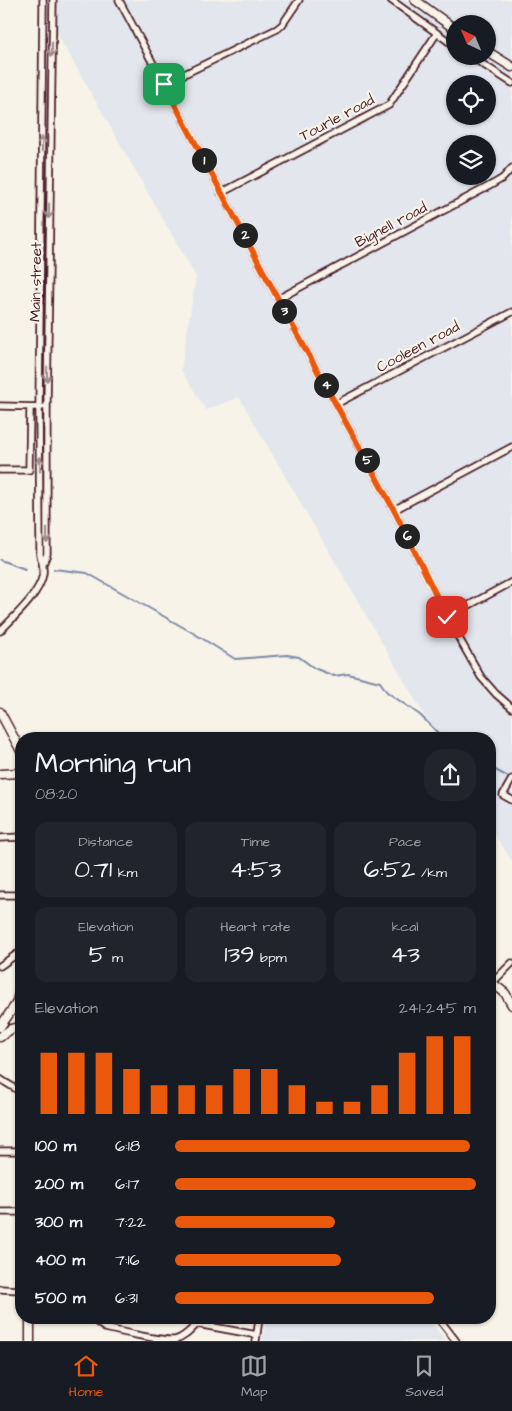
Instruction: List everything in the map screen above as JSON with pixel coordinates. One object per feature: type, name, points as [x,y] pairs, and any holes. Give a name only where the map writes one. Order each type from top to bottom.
[{"type":"street","name":"Main street","points":[[0,630],[19,612],[40,584],[43,574],[43,564],[40,555],[40,407],[43,0]]},
{"type":"street","name":"Main street","points":[[43,564],[47,554],[47,408],[53,0]]},
{"type":"street","points":[[119,0],[278,299],[394,510],[447,617],[480,677],[512,708]]},
{"type":"street","points":[[164,84],[277,29],[282,25],[299,0]]},
{"type":"street","points":[[391,0],[446,40]]},
{"type":"street","points":[[415,0],[446,22]]},
{"type":"street","name":"Tourle road","points":[[221,193],[389,105],[437,33]]},
{"type":"street","points":[[496,57],[512,67]]},
{"type":"street","points":[[484,65],[512,84]]},
{"type":"street","name":"Bignell road","points":[[278,299],[493,184],[503,178],[512,168]]},
{"type":"street","name":"Cooleen road","points":[[336,404],[512,312]]},
{"type":"street","points":[[0,406],[47,408]]},
{"type":"street","points":[[0,470],[29,470],[30,407]]},
{"type":"street","points":[[394,510],[512,447]]},
{"type":"street","points":[[447,617],[512,582]]},
{"type":"street","points":[[0,712],[15,736]]},
{"type":"street","points":[[0,774],[15,773]]},
{"type":"street","points":[[512,779],[503,795],[512,800]]},
{"type":"street","points":[[0,838],[15,837]]},
{"type":"street","points":[[0,895],[15,895]]},
{"type":"street","points":[[0,966],[15,955]]},
{"type":"street","points":[[496,977],[512,963]]},
{"type":"street","points":[[496,986],[505,993],[512,1005]]},
{"type":"street","points":[[0,1027],[15,1005]]},
{"type":"street","points":[[0,1037],[15,1028]]},
{"type":"street","points":[[0,1079],[15,1088]]},
{"type":"street","points":[[0,1151],[15,1151]]},
{"type":"street","points":[[0,1212],[15,1212]]},
{"type":"street","points":[[0,1289],[15,1290]]},
{"type":"street","points":[[30,1324],[30,1341]]},
{"type":"street","points":[[99,1324],[105,1328],[163,1340],[175,1340],[181,1338],[193,1324]]},
{"type":"street","points":[[207,1324],[256,1338],[259,1324]]},
{"type":"street","points":[[443,1324],[456,1341]]},
{"type":"shaded area","points":[[38,0],[512,0],[512,861],[496,836],[496,732],[434,732],[239,397],[206,410],[181,370],[196,277]]},
{"type":"shaded area","points":[[265,1324],[432,1324],[445,1339],[443,1341],[262,1341]]},
{"type":"waterway","points":[[0,560],[25,569]]},
{"type":"waterway","points":[[54,569],[87,573],[195,634],[235,659],[287,655],[299,657],[314,668],[334,676],[348,674],[380,682],[387,692],[420,715],[437,732]]},
{"type":"waterway","points":[[496,770],[510,778]]},
{"type":"route","points":[[164,84],[278,299],[394,510],[447,617]]}]
